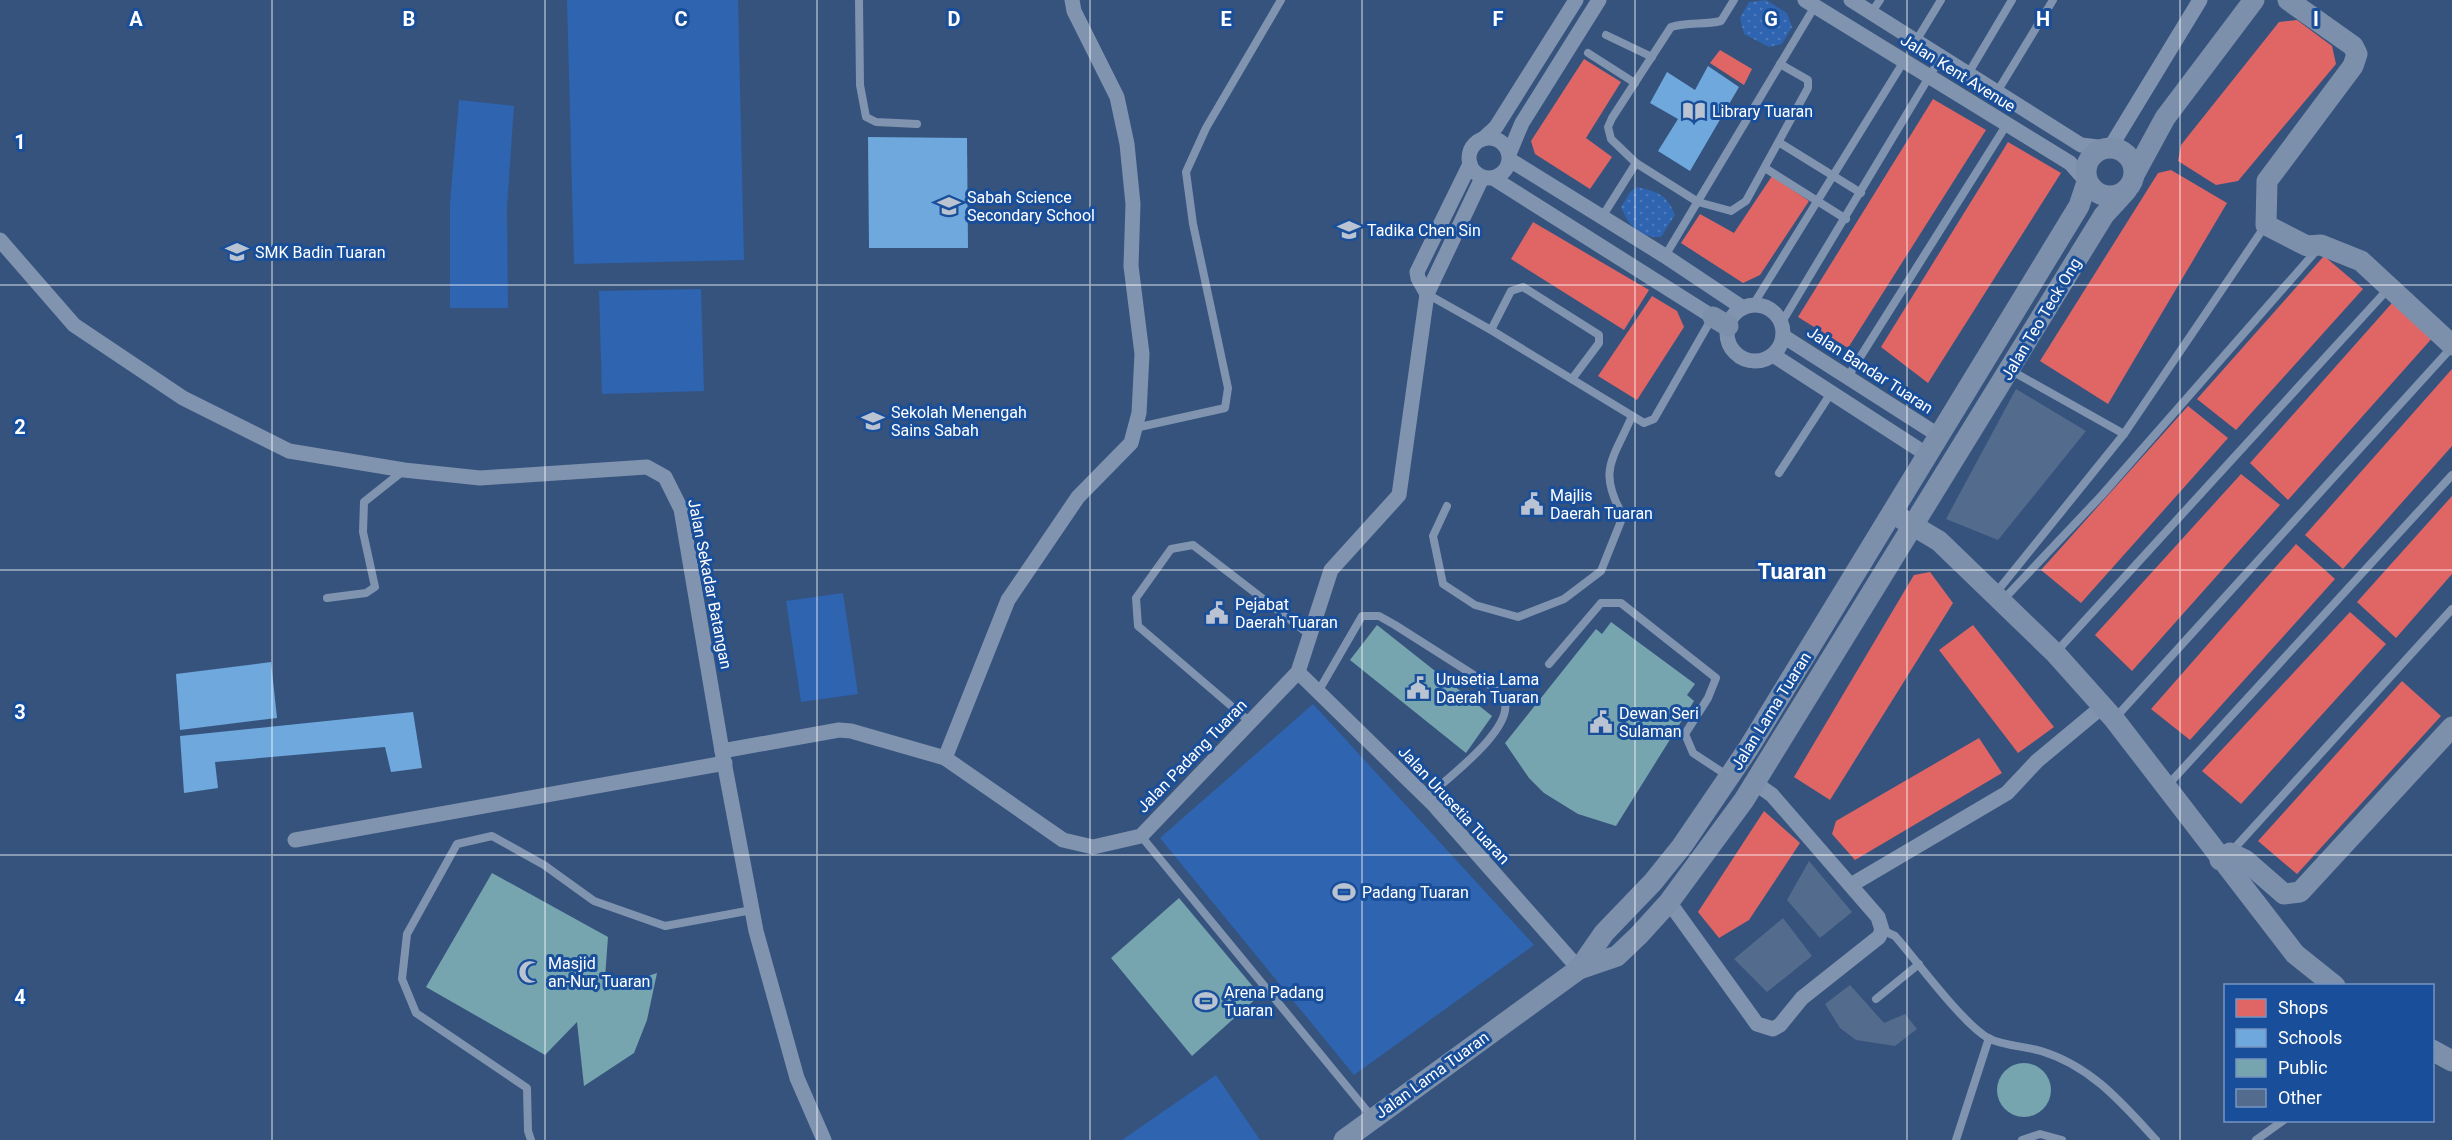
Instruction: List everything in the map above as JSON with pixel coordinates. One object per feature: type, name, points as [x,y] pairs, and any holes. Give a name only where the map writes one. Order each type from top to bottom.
[{"type":"street","points":[[945,758],[1008,600],[1078,497],[1131,443],[1139,413],[1142,354],[1131,266],[1133,204],[1127,144],[1117,97],[1074,11],[1072,0]]},
{"type":"street","points":[[1484,139],[1496,139],[1506,147],[1509,157],[1601,218],[1748,306],[1770,309],[1782,329],[1773,355],[1761,360],[1743,358],[1730,345],[1720,322],[1488,178],[1470,164],[1470,151],[1496,127],[1576,0]]},
{"type":"street","points":[[1488,178],[1504,172],[1522,123],[1599,0]]},
{"type":"street","name":"Jalan Kent Avenue","points":[[1851,0],[1876,7],[1916,41],[2081,145],[2112,149]]},
{"type":"street","points":[[2112,149],[2200,0]]},
{"type":"street","points":[[2112,149],[2131,160],[2130,183],[2117,196],[2107,197],[2093,190],[2087,182],[2086,169],[2090,158],[2112,149],[2164,118],[2254,0]]},
{"type":"street","points":[[2288,0],[2353,45],[2357,54],[2353,66],[2267,181],[2266,225],[2307,246],[2321,245],[2361,261],[2452,346]]},
{"type":"street","name":"Jalan Kent Avenue","points":[[1810,3],[2070,163],[2087,182]]},
{"type":"street","name":"Jalan Teo Teck Ong","points":[[1959,454],[2104,215],[2130,183],[2164,118]]},
{"type":"street","name":"Jalan Padang Tuaran","points":[[1427,294],[1417,272],[1470,164]]},
{"type":"street","name":"Jalan Padang Tuaran","points":[[295,840],[724,757],[839,730],[945,758],[1063,840],[1093,847],[1141,836],[1298,672],[1331,570],[1399,495],[1427,294],[1488,178]]},
{"type":"street","name":"Jalan Teo Teck Ong","points":[[1938,435],[2079,206],[2087,182]]},
{"type":"street","name":"Jalan Sekadar Batangan","points":[[0,240],[74,326],[183,398],[289,451],[404,470],[480,478],[647,467],[665,477],[681,509],[752,910],[797,1078],[824,1140]]},
{"type":"street","points":[[1720,322],[1748,306]]},
{"type":"street","name":"Jalan Bandar Tuaran","points":[[1782,329],[1847,378],[1938,435]]},
{"type":"street","points":[[1773,355],[1926,454]]},
{"type":"street","points":[[1938,435],[1959,454],[1935,511],[1934,525],[1939,541]]},
{"type":"street","name":"Jalan Lama Tuaran","points":[[1579,969],[1604,933],[1653,882],[1682,846],[1729,777],[1938,435]]},
{"type":"street","name":"Jalan Lama Tuaran","points":[[1344,1140],[1579,969],[1617,956],[1669,902],[1755,783],[1959,454]]},
{"type":"street","points":[[1891,512],[1939,541],[2055,653],[2108,712],[2225,856],[2295,954],[2332,984]]},
{"type":"street","name":"Jalan Urusetia Tuaran","points":[[1298,672],[1426,798],[1579,969]]},
{"type":"street","points":[[1851,885],[2007,793],[2037,762],[2108,712]]},
{"type":"street","points":[[2225,856],[2245,860],[2284,894],[2300,892],[2452,727]]},
{"type":"street","points":[[1669,902],[1757,1024],[1765,1028],[1773,1029],[1780,1025],[1802,998],[1874,942],[1882,930],[1878,917],[1772,795],[1755,783]]},
{"type":"street","points":[[2434,1051],[2452,1061]]},
{"type":"lane","points":[[859,0],[860,85],[866,117],[876,122],[917,124]]},
{"type":"lane","points":[[1134,428],[1225,408],[1228,388],[1193,224],[1186,172],[1206,128],[1281,0]]},
{"type":"lane","points":[[1734,0],[1720,21],[1706,24],[1688,22],[1671,27],[1608,127],[1611,139],[1636,163],[1698,202],[1731,211],[1746,201],[1780,143],[1808,88],[1808,80],[1780,64]]},
{"type":"lane","points":[[1916,41],[1941,0]]},
{"type":"lane","points":[[1968,74],[2012,0]]},
{"type":"lane","points":[[1997,92],[2053,0]]},
{"type":"lane","points":[[1665,256],[1780,64],[1810,3]]},
{"type":"lane","points":[[1606,35],[1652,57]]},
{"type":"lane","points":[[1588,53],[1635,83]]},
{"type":"lane","points":[[1782,329],[1941,57]]},
{"type":"lane","points":[[1748,306],[1818,200],[1904,61]]},
{"type":"lane","points":[[1847,378],[2007,124]]},
{"type":"lane","points":[[1780,143],[1861,193]]},
{"type":"lane","points":[[1601,218],[1636,163]]},
{"type":"lane","points":[[1765,168],[1846,219]]},
{"type":"lane","points":[[1998,598],[2124,434],[2266,225]]},
{"type":"lane","points":[[1998,598],[2102,495],[2321,245]]},
{"type":"lane","points":[[1491,330],[1511,291],[1523,287],[1533,293],[1599,335],[1599,343],[1572,379]]},
{"type":"lane","points":[[2055,653],[2390,288]]},
{"type":"lane","points":[[1427,294],[1644,423],[1654,419],[1720,322]]},
{"type":"lane","points":[[2108,712],[2452,346]]},
{"type":"lane","points":[[2010,370],[2124,434]]},
{"type":"lane","points":[[1779,473],[1831,393]]},
{"type":"lane","points":[[1447,506],[1433,536],[1443,584],[1475,605],[1518,617],[1564,599],[1601,571],[1623,516],[1611,495],[1607,474],[1632,416]]},
{"type":"lane","points":[[327,598],[366,593],[375,587],[363,532],[364,502],[404,470]]},
{"type":"lane","points":[[2168,786],[2452,475]]},
{"type":"lane","points":[[1250,722],[1138,626],[1136,598],[1171,549],[1193,545],[1310,635]]},
{"type":"lane","points":[[1549,664],[1601,603],[1621,603],[1716,678],[1708,698],[1685,734],[1693,753],[1729,777]]},
{"type":"lane","points":[[2225,856],[2452,609]]},
{"type":"lane","points":[[1318,692],[1362,616],[1379,616],[1491,686],[1503,698],[1505,705],[1504,714],[1495,734],[1426,798]]},
{"type":"lane","points":[[531,1140],[528,1131],[527,1088],[416,1014],[402,980],[407,934],[457,844],[492,836],[544,865],[594,901],[664,926],[752,910]]},
{"type":"lane","points":[[1141,836],[1373,1118]]},
{"type":"lane","points":[[1882,930],[1895,936],[1973,1026],[1989,1038],[2042,1051],[2075,1065],[2113,1093],[2156,1140]]},
{"type":"lane","points":[[1876,999],[1919,964]]},
{"type":"lane","points":[[1956,1140],[1989,1038]]},
{"type":"lane","points":[[2256,1140],[2281,1122]]},
{"type":"lane","points":[[2022,1140],[2040,1134],[2062,1140]]},
{"type":"shaded area","points":[[567,0],[738,0],[744,260],[574,264]]},
{"type":"shaded area","points":[[1766,0],[1787,13],[1792,27],[1782,44],[1769,47],[1744,34],[1740,18],[1749,2]]},
{"type":"shaded area","points":[[459,100],[514,106],[507,207],[508,308],[450,308],[450,203]]},
{"type":"shaded area","points":[[1637,187],[1661,195],[1672,208],[1675,215],[1661,237],[1646,235],[1635,229],[1621,207],[1630,192]]},
{"type":"shaded area","points":[[701,289],[704,391],[602,394],[599,291]]},
{"type":"shaded area","points":[[843,593],[858,694],[801,702],[786,601]]},
{"type":"shaded area","name":"Padang Tuaran","points":[[1313,704],[1534,945],[1354,1075],[1160,838]]},
{"type":"shaded area","points":[[1216,1075],[1260,1140],[1122,1140]]},
{"type":"building: Shops","points":[[2297,20],[2332,46],[2336,64],[2238,181],[2216,185],[2178,161],[2181,145],[2279,22]]},
{"type":"building: Shops","points":[[1720,50],[1752,69],[1744,85],[1710,63]]},
{"type":"building: Shops","points":[[1584,59],[1621,82],[1586,138],[1612,157],[1590,189],[1535,154],[1531,141]]},
{"type":"building: Shops","points":[[1933,99],[1986,130],[1848,348],[1798,317]]},
{"type":"building: Shops","points":[[2008,142],[2061,173],[1928,383],[1881,347]]},
{"type":"building: Shops","points":[[2171,170],[2227,203],[2108,404],[2040,361],[2158,173]]},
{"type":"building: Shops","points":[[1772,176],[1809,201],[1760,275],[1743,283],[1681,243],[1700,214],[1734,233]]},
{"type":"building: Shops","points":[[1533,222],[1649,290],[1624,330],[1511,259]]},
{"type":"building: Shops","points":[[2324,256],[2363,289],[2236,430],[2197,399]]},
{"type":"building: Shops","points":[[1652,296],[1677,311],[1684,327],[1637,400],[1598,376]]},
{"type":"building: Shops","points":[[2392,303],[2434,336],[2288,500],[2250,463]]},
{"type":"building: Shops","points":[[2452,369],[2452,446],[2343,569],[2305,535]]},
{"type":"building: Shops","points":[[2188,406],[2228,438],[2081,603],[2041,570]]},
{"type":"building: Shops","points":[[2241,474],[2280,505],[2132,671],[2095,635]]},
{"type":"building: Shops","points":[[2452,496],[2452,574],[2396,638],[2357,602]]},
{"type":"building: Shops","points":[[2296,544],[2335,579],[2190,740],[2151,709]]},
{"type":"building: Shops","points":[[1930,572],[1953,603],[1830,800],[1794,777],[1914,575]]},
{"type":"building: Shops","points":[[2350,612],[2386,644],[2241,804],[2202,771]]},
{"type":"building: Shops","points":[[1973,625],[2054,727],[2018,753],[1939,650]]},
{"type":"building: Shops","points":[[2402,681],[2441,716],[2297,874],[2258,841]]},
{"type":"building: Shops","points":[[1979,738],[2002,773],[1855,860],[1832,834],[1836,821]]},
{"type":"building: Shops","points":[[1764,811],[1800,843],[1749,920],[1719,938],[1698,912]]},
{"type":"building: Schools","name":"Library Tuaran","points":[[1708,66],[1739,87],[1690,171],[1658,151],[1678,119],[1650,103],[1667,72],[1695,90]]},
{"type":"building: Schools","points":[[868,137],[967,138],[968,248],[869,248]]},
{"type":"building: Schools","points":[[271,662],[277,718],[180,730],[176,674]]},
{"type":"building: Schools","points":[[413,712],[422,768],[391,772],[385,747],[215,762],[218,788],[184,793],[180,736]]},
{"type":"building: Public","name":"Dewan Seri Sulaman","points":[[1611,622],[1695,684],[1687,695],[1694,701],[1616,826],[1578,814],[1544,793],[1529,778],[1505,743],[1596,629],[1602,634]]},
{"type":"building: Public","points":[[1377,625],[1492,716],[1466,753],[1350,660]]},
{"type":"building: Public","points":[[492,873],[608,937],[604,991],[657,973],[647,1020],[634,1053],[584,1086],[577,1022],[545,1055],[426,987]]},
{"type":"building: Public","points":[[1179,898],[1260,995],[1192,1056],[1111,958]]},
{"type":"building: Public","points":[[2019,1063],[2029,1063],[2039,1067],[2047,1075],[2051,1090],[2047,1105],[2039,1113],[2029,1117],[2019,1117],[2009,1113],[2001,1105],[1997,1095],[1997,1085],[2001,1075],[2009,1067]]},
{"type":"building: Other","points":[[2016,389],[2086,431],[1998,540],[1946,519]]},
{"type":"building: Other","points":[[1809,861],[1852,912],[1820,938],[1787,900]]},
{"type":"building: Other","points":[[1783,918],[1812,956],[1767,992],[1734,959]]},
{"type":"building: Other","points":[[1850,985],[1884,1023],[1905,1014],[1917,1029],[1895,1046],[1856,1040],[1840,1028],[1825,1004]]},
{"type":"place","name":"Library Tuaran","points":[[1694,111]]},
{"type":"place","name":"Sabah Science Secondary School","points":[[949,206]]},
{"type":"place","name":"Tadika Chen Sin","points":[[1349,230]]},
{"type":"place","name":"SMK Badin Tuaran","points":[[237,252]]},
{"type":"place","name":"Sekolah Menengah Sains Sabah","points":[[873,421]]},
{"type":"place","name":"Majlis Daerah Tuaran","points":[[1532,504]]},
{"type":"place","name":"Pejabat Daerah Tuaran","points":[[1217,613]]},
{"type":"place","name":"Urusetia Lama Daerah Tuaran","points":[[1418,688]]},
{"type":"place","name":"Dewan Seri Sulaman","points":[[1601,722]]},
{"type":"place","name":"Padang Tuaran","points":[[1344,892]]},
{"type":"place","name":"Masjid an-Nur, Tuaran","points":[[530,972]]},
{"type":"place","name":"Arena Padang Tuaran","points":[[1206,1001]]},
{"type":"district","name":"Tuaran","points":[[1792,571]]}]
